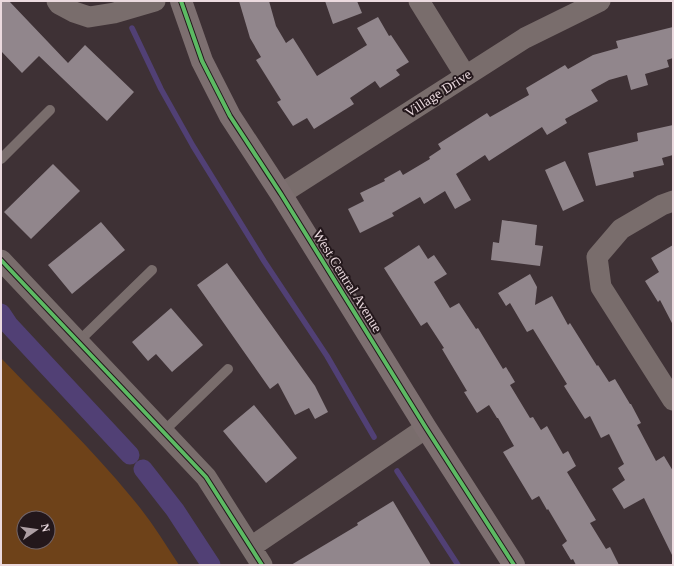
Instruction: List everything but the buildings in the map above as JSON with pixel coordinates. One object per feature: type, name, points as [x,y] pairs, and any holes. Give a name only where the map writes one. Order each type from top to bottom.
[{"type":"street","points":[[57,1],[74,12],[89,17],[114,13],[155,1]]},
{"type":"street","name":"West Central Avenue","points":[[181,1],[202,61],[230,116],[281,194],[426,428],[514,565]]},
{"type":"street","points":[[419,1],[465,75]]},
{"type":"street","name":"Village Drive","points":[[281,194],[525,38],[600,1]]},
{"type":"street","points":[[673,201],[662,205],[621,229],[597,257],[601,287],[673,400]]},
{"type":"street","points":[[1,260],[206,477],[262,565]]},
{"type":"street","points":[[251,547],[426,428]]},
{"type":"lane","points":[[1,158],[50,110]]},
{"type":"lane","points":[[78,342],[152,270]]},
{"type":"lane","points":[[163,432],[228,369]]},
{"type":"shaded area","points":[[1,358],[85,444],[117,480],[145,514],[179,565],[1,565]]},
{"type":"waterway","points":[[132,28],[161,89],[193,146],[264,261],[327,356],[374,437]]},
{"type":"waterway","points":[[1,313],[9,325],[130,455]]},
{"type":"waterway","points":[[143,469],[175,510],[211,565]]},
{"type":"waterway","points":[[397,471],[458,565]]},
{"type":"cycle path","points":[[181,1],[202,61],[230,116],[281,194],[426,428],[514,565]]},
{"type":"cycle path","points":[[1,260],[206,477],[262,565]]}]
